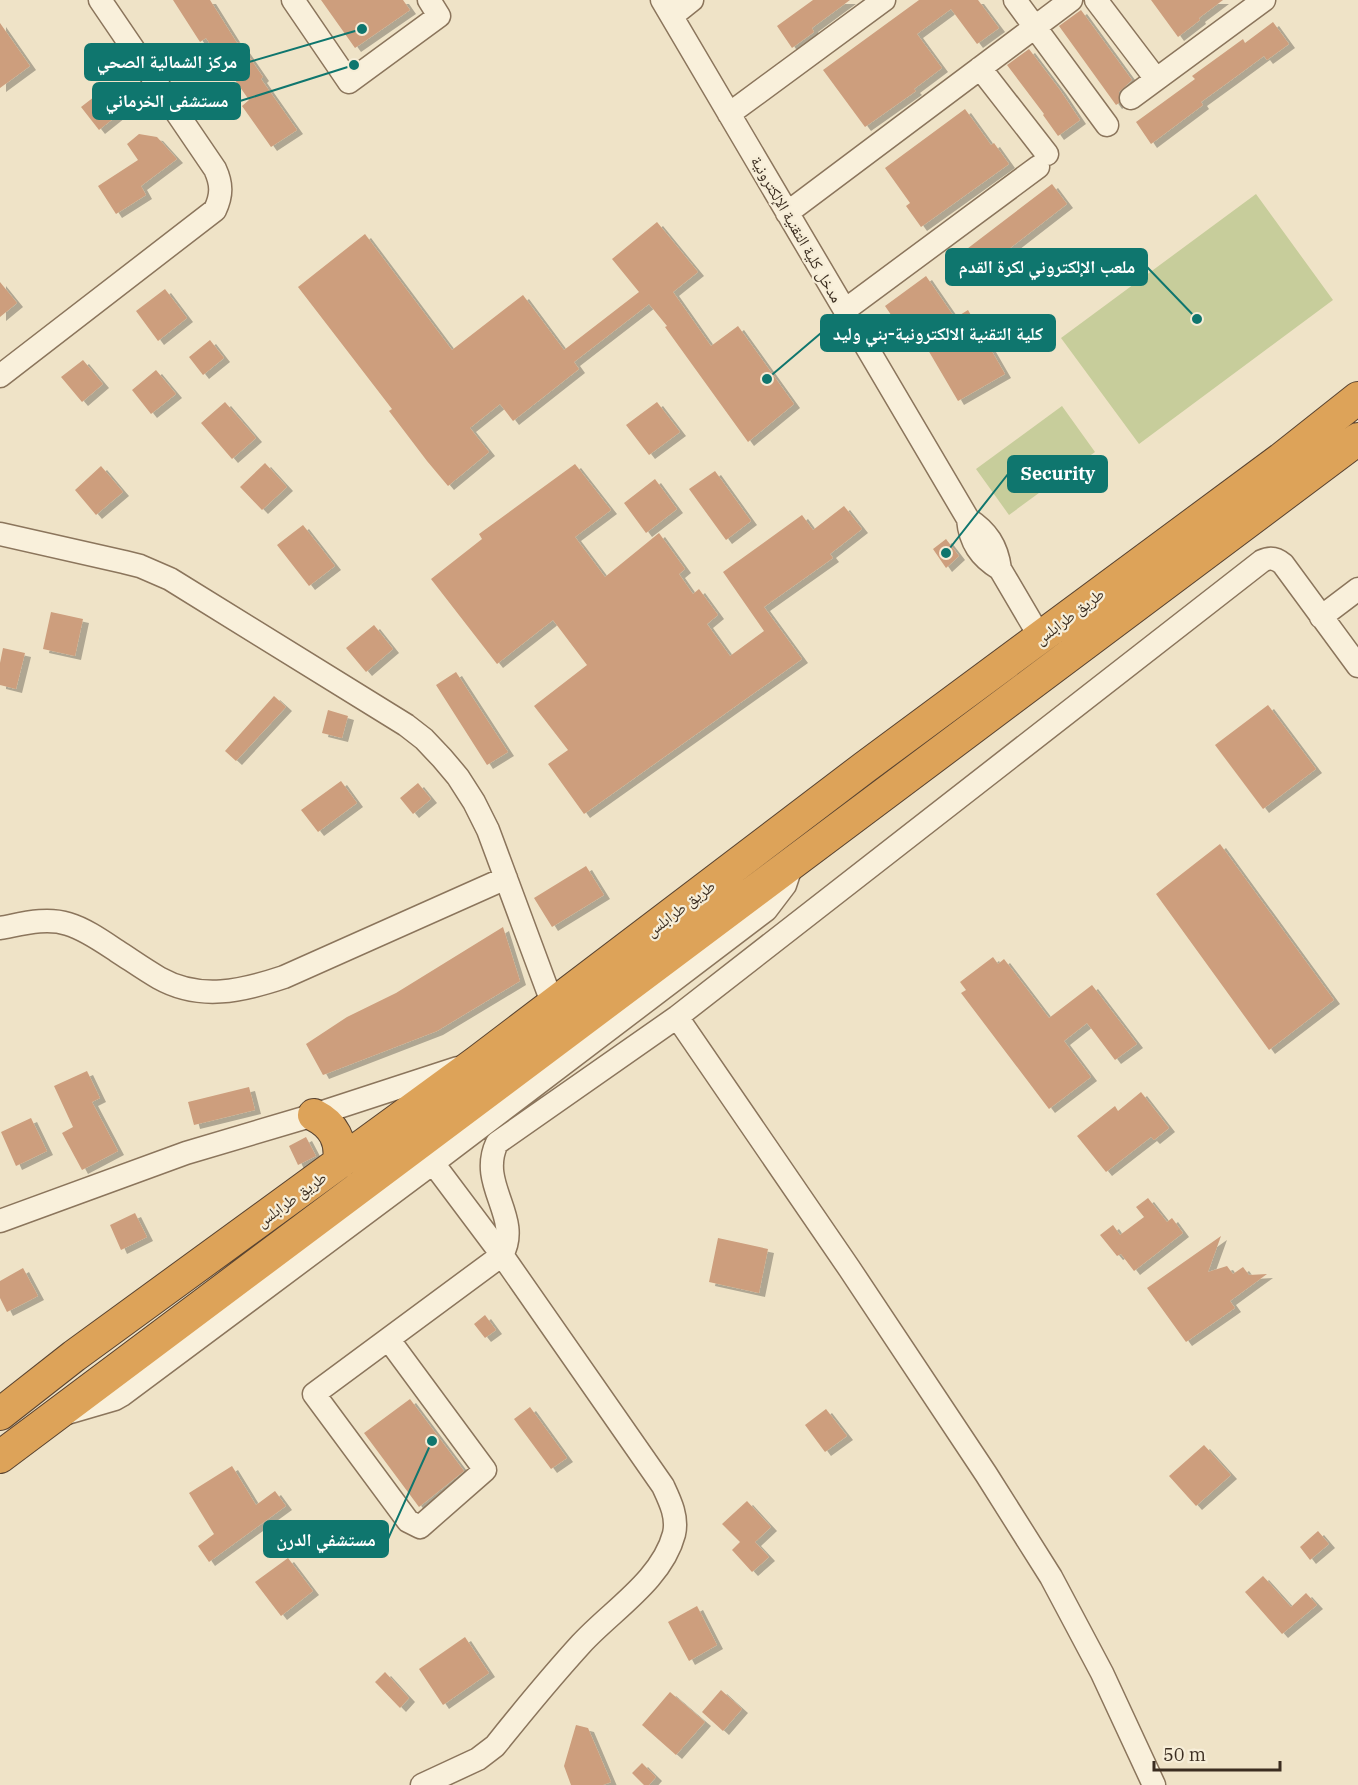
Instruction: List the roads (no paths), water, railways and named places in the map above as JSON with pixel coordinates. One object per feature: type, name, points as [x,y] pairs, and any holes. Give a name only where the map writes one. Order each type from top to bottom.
[{"type":"highway","name":"طريق طرابلس","points":[[0,1414],[75,1356],[477,1062],[865,767],[1281,459],[1358,398]]},
{"type":"highway","points":[[0,1457],[1358,439]]},
{"type":"highway","points":[[314,1115],[330,1126],[336,1134],[339,1144],[339,1163]]},
{"type":"street","points":[[0,376],[216,210],[220,200],[221,188],[214,169],[100,0]]},
{"type":"street","points":[[293,0],[349,82],[439,16],[429,0]]},
{"type":"street","points":[[667,8],[692,0]]},
{"type":"street","points":[[729,114],[884,0]]},
{"type":"street","points":[[1015,0],[1107,125]]},
{"type":"street","points":[[787,213],[1071,0]]},
{"type":"street","points":[[1096,0],[1156,79]]},
{"type":"street","points":[[1131,98],[1264,0]]},
{"type":"street","name":"مدخل كلية التقنية الإلكترونية","points":[[667,8],[968,519],[990,538],[1000,569],[1040,637]]},
{"type":"street","points":[[845,310],[1042,160],[980,68]]},
{"type":"street","points":[[0,534],[124,562],[170,579],[406,725],[424,739],[458,777],[488,830],[553,1005]]},
{"type":"street","points":[[389,1340],[485,1470],[420,1527],[408,1521],[314,1394],[502,1255],[507,1242],[507,1227],[491,1170],[497,1143],[676,1017],[1262,561],[1273,558],[1283,564],[1358,666]]},
{"type":"street","points":[[1321,617],[1358,589]]},
{"type":"street","points":[[57,1415],[122,1395],[433,1163],[766,910],[785,885],[792,863]]},
{"type":"street","points":[[0,928],[35,921],[69,924],[104,942],[161,979],[184,989],[209,993],[229,992],[255,987],[284,977],[506,878]]},
{"type":"street","points":[[676,1017],[986,1473],[1051,1577],[1102,1673],[1154,1785]]},
{"type":"street","points":[[0,1221],[186,1153],[314,1115],[477,1062]]},
{"type":"street","points":[[422,1785],[478,1759],[495,1746],[581,1644],[651,1577],[665,1556],[674,1532],[673,1507],[663,1486],[502,1255],[433,1163]]},
{"type":"place","name":"مركز الشمالية الصحي","points":[[362,29]]},
{"type":"place","name":"مستشفى الخرماني","points":[[354,65]]},
{"type":"place","name":"ملعب الإلكتروني لكرة القدم","points":[[1197,319]]},
{"type":"place","name":"كلية التقنية الالكترونية-بني وليد","points":[[767,379]]},
{"type":"place","name":"Security","points":[[946,553]]},
{"type":"place","name":"مستشفي الدرن","points":[[432,1441]]}]
